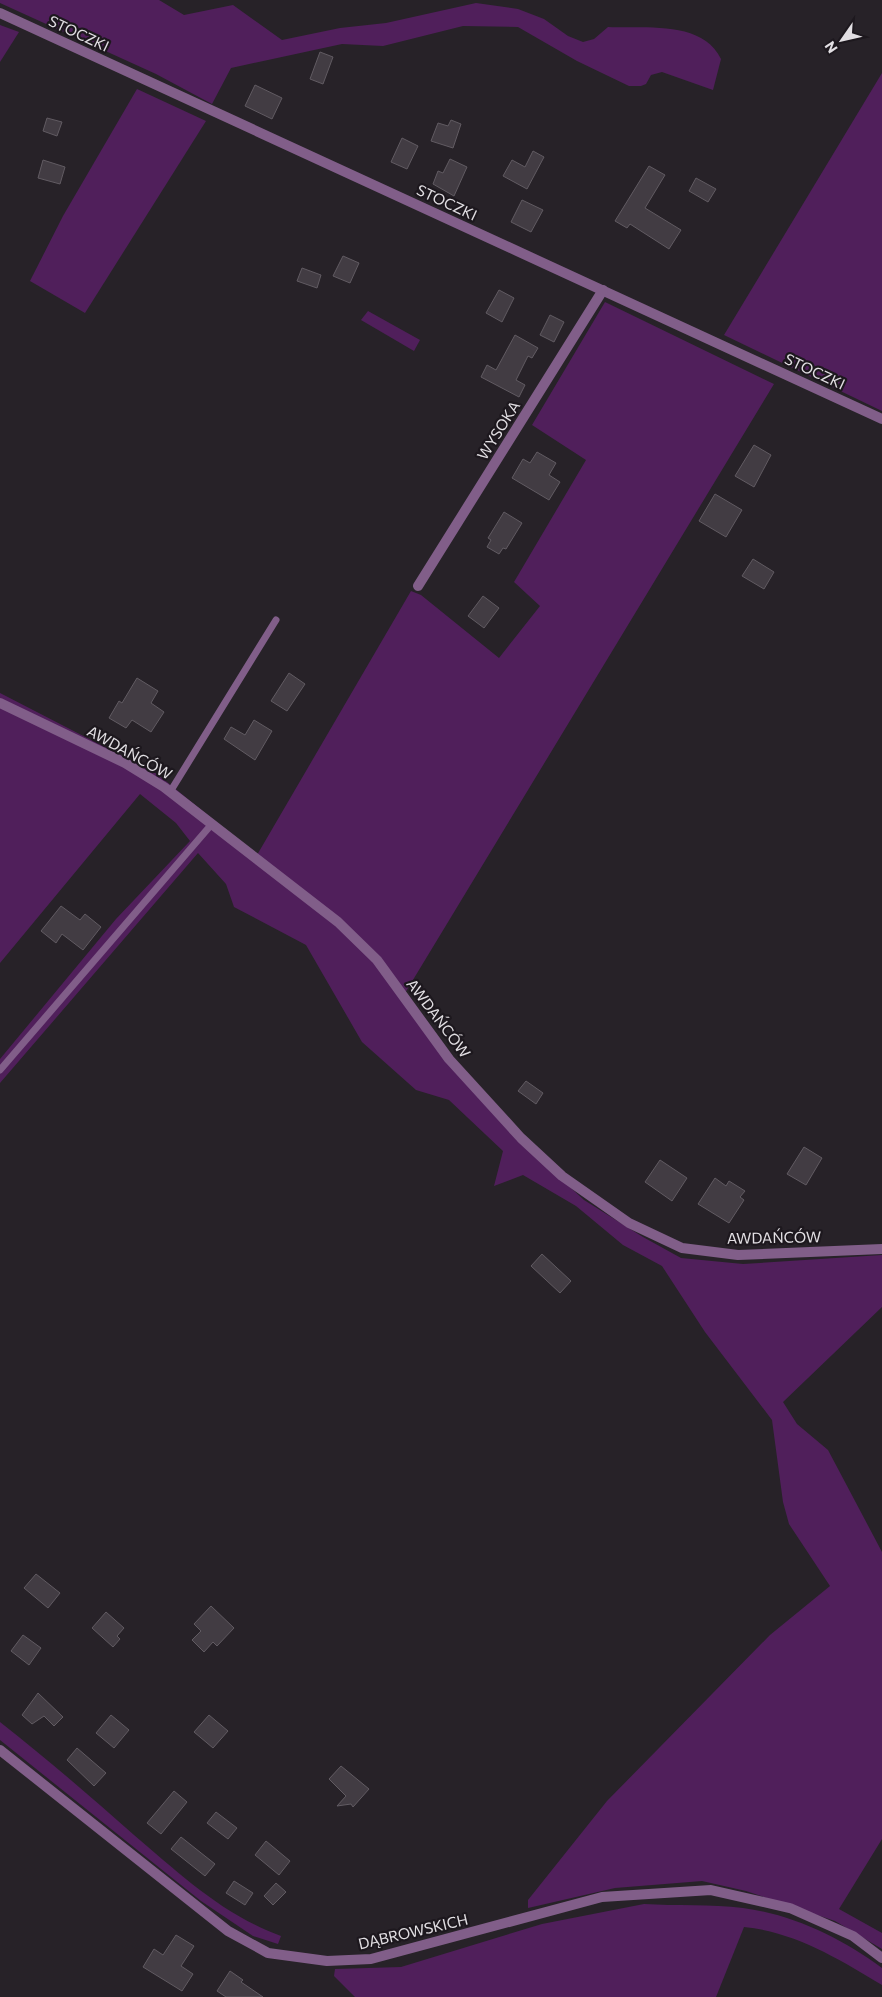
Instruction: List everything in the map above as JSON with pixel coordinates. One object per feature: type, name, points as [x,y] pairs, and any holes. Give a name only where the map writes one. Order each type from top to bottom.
[{"type":"street","name":"STOCZKI","points":[[0,13],[882,419]]},
{"type":"street","name":"WYSOKA","points":[[418,586],[604,290]]},
{"type":"street","name":"AWDAŃCÓW","points":[[0,703],[124,763],[170,792],[338,922],[377,960],[449,1059],[521,1138],[562,1176],[629,1223],[682,1248],[738,1255],[882,1249]]},
{"type":"street","name":"DĄBROWSKICH","points":[[0,1750],[215,1922],[268,1953],[327,1961],[371,1959],[602,1898],[711,1890],[790,1908],[853,1936],[882,1958]]},
{"type":"lane","points":[[170,792],[276,620]]},
{"type":"lane","points":[[0,1070],[212,825]]},
{"type":"shaded area","points":[[0,0],[159,0],[184,15],[233,5],[282,40],[340,28],[386,23],[476,3],[518,9],[544,19],[568,36],[583,42],[594,39],[608,27],[671,29],[687,32],[701,38],[712,47],[721,59],[713,90],[662,72],[651,75],[646,84],[629,86],[577,61],[518,27],[463,26],[383,46],[342,44],[231,68],[212,104],[156,74],[0,3]]},
{"type":"shaded area","points":[[0,25],[19,32],[0,62]]},
{"type":"shaded area","points":[[882,73],[882,411],[724,335]]},
{"type":"shaded area","points":[[137,89],[206,121],[85,313],[30,281],[63,216]]},
{"type":"shaded area","points":[[605,302],[774,384],[402,998],[533,1153],[584,1200],[681,1258],[743,1264],[882,1255],[882,1307],[783,1402],[797,1424],[828,1450],[882,1552],[882,1839],[839,1909],[882,1933],[882,1949],[835,1921],[746,1891],[702,1881],[615,1888],[528,1908],[528,1900],[607,1801],[770,1635],[830,1586],[789,1524],[783,1502],[772,1420],[705,1332],[662,1266],[623,1245],[576,1206],[523,1175],[494,1186],[503,1151],[449,1100],[416,1090],[362,1042],[306,945],[234,907],[226,884],[198,853],[0,1083],[0,1059],[116,919],[190,841],[176,823],[140,794],[0,963],[0,693],[157,774],[257,855],[411,591],[421,595],[499,658],[540,606],[514,582],[586,460],[532,425]]},
{"type":"shaded area","points":[[368,311],[420,340],[414,351],[361,320]]},
{"type":"shaded area","points":[[0,1722],[203,1892],[240,1917],[281,1936],[278,1944],[253,1936],[201,1901],[0,1740]]},
{"type":"shaded area","points":[[644,1904],[743,1908],[762,1911],[799,1922],[850,1947],[882,1968],[882,1985],[816,1948],[781,1935],[744,1927],[716,1997],[355,1997],[334,1976],[335,1969],[401,1967],[542,1924]]},
{"type":"building","points":[[320,52],[333,57],[323,84],[310,79]]},
{"type":"building","points":[[255,85],[282,98],[272,119],[245,106]]},
{"type":"building","points":[[47,118],[62,122],[57,136],[43,131]]},
{"type":"building","points":[[451,120],[461,124],[453,148],[431,141],[438,123],[448,126]]},
{"type":"building","points":[[402,138],[418,146],[407,169],[391,162]]},
{"type":"building","points":[[533,151],[544,157],[527,189],[503,176],[512,160],[525,167]]},
{"type":"building","points":[[450,159],[467,167],[454,196],[433,184],[438,171],[443,173]]},
{"type":"building","points":[[43,160],[65,167],[60,184],[38,178]]},
{"type":"building","points":[[649,166],[665,175],[645,208],[681,230],[669,249],[630,224],[627,228],[615,221]]},
{"type":"building","points":[[696,178],[716,189],[708,202],[689,191]]},
{"type":"building","points":[[522,200],[543,210],[531,232],[511,222]]},
{"type":"building","points":[[343,256],[359,263],[350,283],[333,276]]},
{"type":"building","points":[[302,268],[321,275],[317,288],[297,281]]},
{"type":"building","points":[[499,290],[514,298],[502,322],[486,313]]},
{"type":"building","points":[[550,315],[564,322],[554,342],[540,335]]},
{"type":"building","points":[[515,335],[538,348],[532,358],[528,356],[516,380],[525,385],[519,397],[481,377],[487,365],[496,370]]},
{"type":"building","points":[[754,445],[771,455],[754,487],[735,476]]},
{"type":"building","points":[[537,452],[556,463],[549,475],[560,482],[549,500],[512,478],[523,459],[530,463]]},
{"type":"building","points":[[715,494],[742,510],[726,537],[699,521]]},
{"type":"building","points":[[504,512],[522,523],[506,549],[503,548],[499,554],[487,547],[491,540],[488,538]]},
{"type":"building","points":[[753,559],[774,572],[764,589],[742,576]]},
{"type":"building","points":[[483,596],[499,608],[484,628],[468,616]]},
{"type":"building","points":[[289,673],[305,684],[287,711],[271,701]]},
{"type":"building","points":[[137,678],[158,691],[151,703],[164,712],[151,732],[132,720],[126,728],[109,718],[119,701],[122,703]]},
{"type":"building","points":[[254,720],[272,731],[255,760],[224,739],[231,727],[245,735]]},
{"type":"building","points":[[61,906],[80,920],[85,914],[101,927],[83,950],[62,934],[56,943],[41,931]]},
{"type":"building","points":[[526,1081],[543,1093],[536,1104],[518,1091]]},
{"type":"building","points":[[804,1147],[822,1158],[806,1185],[787,1174]]},
{"type":"building","points":[[660,1160],[687,1178],[672,1201],[645,1182]]},
{"type":"building","points":[[715,1178],[726,1186],[729,1181],[745,1191],[740,1197],[744,1200],[729,1223],[698,1204]]},
{"type":"building","points":[[542,1254],[571,1281],[560,1293],[531,1266]]},
{"type":"building","points":[[36,1574],[60,1593],[48,1608],[24,1588]]},
{"type":"building","points":[[211,1606],[234,1628],[217,1646],[213,1642],[204,1652],[192,1640],[201,1631],[194,1624]]},
{"type":"building","points":[[106,1612],[124,1628],[117,1636],[120,1639],[113,1647],[92,1628]]},
{"type":"building","points":[[23,1635],[41,1648],[29,1665],[11,1651]]},
{"type":"building","points":[[38,1693],[63,1717],[54,1726],[44,1716],[32,1724],[22,1715]]},
{"type":"building","points":[[111,1715],[129,1730],[114,1748],[96,1733]]},
{"type":"building","points":[[209,1715],[228,1731],[213,1748],[194,1732]]},
{"type":"building","points":[[77,1748],[106,1773],[94,1786],[67,1760]]},
{"type":"building","points":[[341,1766],[369,1789],[353,1807],[351,1804],[337,1806],[346,1796],[329,1779]]},
{"type":"building","points":[[174,1791],[187,1802],[161,1834],[147,1823]]},
{"type":"building","points":[[216,1812],[237,1828],[228,1839],[207,1823]]},
{"type":"building","points":[[181,1837],[215,1864],[205,1876],[171,1849]]},
{"type":"building","points":[[266,1841],[290,1861],[279,1875],[255,1855]]},
{"type":"building","points":[[234,1881],[253,1893],[245,1905],[226,1893]]},
{"type":"building","points":[[276,1883],[286,1892],[273,1905],[264,1896]]},
{"type":"building","points":[[176,1935],[194,1946],[181,1966],[193,1974],[182,1991],[143,1967],[154,1949],[163,1955]]},
{"type":"building","points":[[230,1971],[243,1980],[241,1982],[263,1997],[226,1997],[217,1991]]}]
